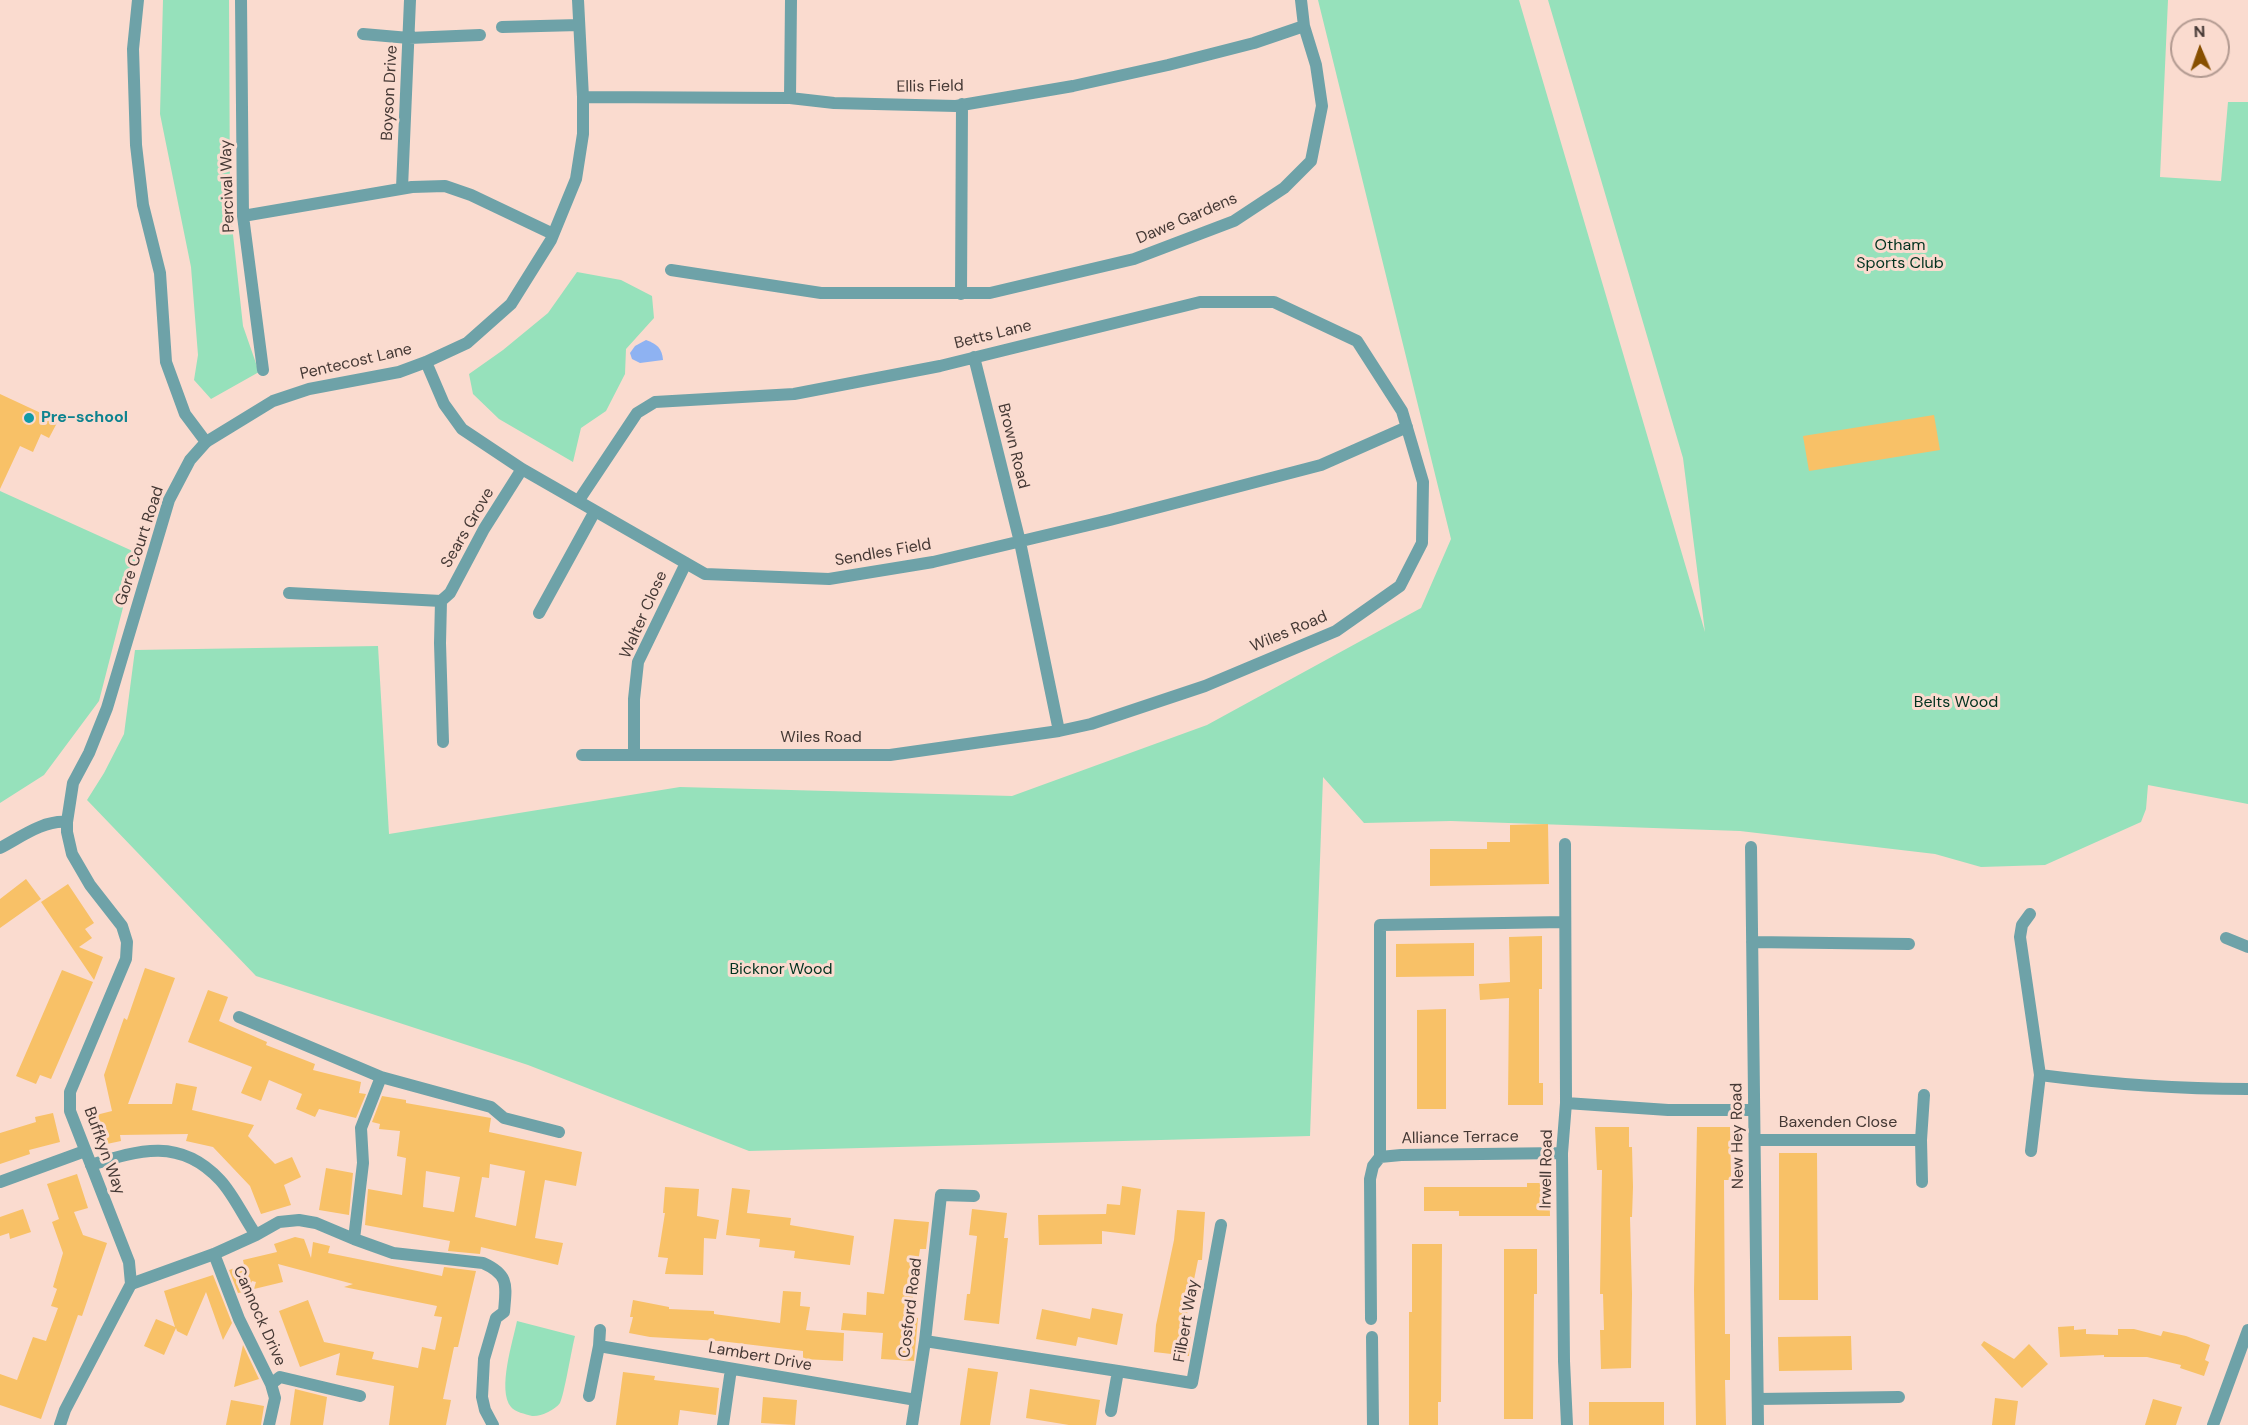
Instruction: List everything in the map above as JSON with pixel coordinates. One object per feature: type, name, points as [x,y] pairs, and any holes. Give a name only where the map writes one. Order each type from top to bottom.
[{"type":"street","points":[[138,0],[133,50],[136,145],[143,205],[160,273],[166,362],[185,414],[206,442]]},
{"type":"street","name":"Percival Way","points":[[241,0],[243,216],[263,370]]},
{"type":"street","name":"Boyson Drive","points":[[402,188],[410,0]]},
{"type":"street","name":"Pentecost Lane","points":[[206,442],[273,401],[309,388],[399,372],[426,362],[467,343],[511,304],[553,234],[576,179],[583,134],[584,97],[578,0]]},
{"type":"street","points":[[790,98],[791,0]]},
{"type":"street","name":"Dawe Gardens","points":[[671,270],[821,292],[990,293],[1134,259],[1234,221],[1284,188],[1311,161],[1322,106],[1316,65],[1304,26],[1301,0]]},
{"type":"street","points":[[502,27],[579,25]]},
{"type":"street","name":"Ellis Field","points":[[584,97],[790,98],[834,103],[962,104],[1073,86],[1157,67],[1254,43],[1304,26]]},
{"type":"street","points":[[363,34],[409,38],[480,35]]},
{"type":"street","points":[[961,294],[962,104]]},
{"type":"street","points":[[243,216],[402,188],[445,186],[471,195],[553,234]]},
{"type":"street","name":"Betts Lane","points":[[579,500],[637,413],[655,402],[794,394],[940,366],[1200,302],[1274,302],[1357,341],[1402,411],[1407,427]]},
{"type":"street","name":"Brown Road","points":[[974,357],[1020,542]]},
{"type":"street","name":"Sendles Field","points":[[426,362],[444,404],[462,429],[522,470],[579,500],[705,574],[830,579],[933,562],[1321,465],[1407,427]]},
{"type":"street","name":"Wiles Road","points":[[582,755],[890,755],[1085,726],[1205,686],[1336,631],[1400,586],[1422,543],[1423,482],[1407,427]]},
{"type":"street","name":"Gore Court Road","points":[[67,822],[73,783],[107,708],[169,500],[190,460],[206,442]]},
{"type":"street","name":"Sears Grove","points":[[441,601],[450,592],[484,529],[522,470]]},
{"type":"street","points":[[539,613],[595,511]]},
{"type":"street","points":[[1020,542],[1059,730]]},
{"type":"street","name":"Walter Close","points":[[634,754],[634,699],[638,662],[686,563]]},
{"type":"street","points":[[289,593],[441,601],[443,742]]},
{"type":"street","points":[[0,848],[44,825],[56,821],[67,822]]},
{"type":"street","name":"Buffkyn Way","points":[[67,822],[72,854],[90,885],[122,926],[127,942],[126,959],[70,1092],[70,1111],[129,1262],[131,1284]]},
{"type":"street","name":"Irwell Road","points":[[1565,844],[1566,1103],[1562,1153],[1564,1360],[1567,1425]]},
{"type":"street","name":"New Hey Road","points":[[1751,847],[1758,1425]]},
{"type":"street","points":[[2030,914],[2022,925],[2020,937],[2040,1076],[2031,1151]]},
{"type":"street","points":[[1380,1157],[1380,925],[1565,922]]},
{"type":"street","points":[[2226,938],[2248,947]]},
{"type":"street","points":[[1752,942],[1909,944]]},
{"type":"street","points":[[239,1017],[381,1077],[491,1107],[504,1118],[559,1132]]},
{"type":"street","points":[[2040,1076],[2105,1083],[2248,1089]]},
{"type":"street","points":[[354,1239],[363,1163],[361,1128],[381,1077]]},
{"type":"street","name":"Baxenden Close","points":[[1922,1182],[1921,1140],[1924,1095]]},
{"type":"street","points":[[1566,1103],[1668,1110],[1754,1110]]},
{"type":"street","name":"Baxenden Close","points":[[1755,1140],[1921,1140]]},
{"type":"street","points":[[91,1165],[152,1149],[179,1153],[202,1165],[221,1181],[256,1235]]},
{"type":"street","points":[[0,1182],[85,1150]]},
{"type":"street","name":"Alliance Terrace","points":[[1371,1319],[1370,1179],[1373,1166],[1380,1157],[1562,1153]]},
{"type":"street","name":"Cosford Road","points":[[912,1425],[925,1341],[941,1195],[974,1196]]},
{"type":"street","name":"Cannock Drive","points":[[269,1425],[275,1398],[271,1384],[239,1319],[214,1254],[279,1222],[299,1220],[316,1223],[393,1253],[483,1263],[496,1269],[504,1277],[504,1312],[496,1318],[484,1359],[482,1397],[485,1410],[493,1425]]},
{"type":"street","name":"Filbert Way","points":[[925,1341],[1192,1383],[1221,1225]]},
{"type":"street","points":[[60,1425],[65,1410],[131,1284],[214,1254]]},
{"type":"street","points":[[589,1396],[600,1329]]},
{"type":"street","points":[[2213,1425],[2248,1330]]},
{"type":"street","points":[[1372,1337],[1373,1425]]},
{"type":"street","name":"Lambert Drive","points":[[599,1346],[916,1400]]},
{"type":"street","points":[[723,1425],[731,1369]]},
{"type":"street","points":[[1111,1411],[1118,1371]]},
{"type":"street","points":[[271,1384],[280,1377],[360,1396]]},
{"type":"street","points":[[1758,1399],[1899,1397]]},
{"type":"green space","points":[[163,0],[229,0],[230,207],[243,326],[259,372],[211,399],[194,380],[198,355],[191,267],[160,114]]},
{"type":"green space","points":[[1318,0],[1519,0],[1705,632],[1683,458],[1548,0],[2168,0],[2160,177],[2221,181],[2228,102],[2248,102],[2248,804],[2148,785],[2146,809],[2141,822],[2045,865],[1981,867],[1935,854],[1740,831],[1451,821],[1364,823],[1323,777],[1310,1136],[749,1151],[528,1065],[256,976],[87,800],[124,734],[135,650],[378,646],[389,834],[680,787],[1012,796],[1207,725],[1421,608],[1451,539]]},
{"type":"green space","points":[[577,272],[621,280],[652,296],[654,318],[626,349],[625,374],[606,411],[581,428],[573,462],[499,419],[473,394],[469,374],[548,313]]},
{"type":"green space","points":[[0,491],[137,553],[99,701],[44,775],[0,803]]},
{"type":"green space","points":[[517,1321],[575,1336],[560,1403],[539,1415],[520,1413],[511,1407],[507,1399],[505,1389],[507,1365]]},
{"type":"water","points":[[646,340],[658,347],[663,360],[640,363],[632,359],[630,353],[635,346]]},
{"type":"building","points":[[0,394],[58,421],[49,438],[41,434],[33,452],[20,446],[0,489]]},
{"type":"building","points":[[1934,415],[1940,450],[1809,471],[1803,436]]},
{"type":"building","points":[[1548,824],[1549,884],[1430,886],[1430,849],[1487,849],[1487,842],[1510,842],[1510,825]]},
{"type":"building","points":[[26,879],[41,899],[0,928],[0,899]]},
{"type":"building","points":[[68,884],[94,923],[85,929],[92,938],[79,947],[103,957],[94,980],[41,902]]},
{"type":"building","points":[[1542,936],[1542,989],[1539,989],[1539,1083],[1543,1083],[1543,1105],[1508,1105],[1509,998],[1480,1000],[1479,984],[1510,982],[1509,937]]},
{"type":"building","points":[[1474,943],[1474,976],[1396,977],[1396,944]]},
{"type":"building","points":[[145,968],[175,978],[128,1104],[172,1104],[176,1083],[197,1087],[192,1110],[254,1125],[248,1136],[275,1164],[292,1157],[301,1177],[284,1185],[291,1205],[261,1214],[250,1186],[213,1147],[186,1141],[188,1134],[120,1135],[121,1141],[102,1145],[96,1115],[112,1111],[104,1075]]},
{"type":"building","points":[[62,970],[93,982],[51,1079],[40,1075],[36,1084],[16,1076]]},
{"type":"building","points":[[208,990],[228,997],[219,1021],[267,1042],[266,1045],[315,1064],[313,1070],[361,1082],[359,1093],[366,1094],[356,1118],[319,1109],[315,1117],[296,1109],[302,1094],[269,1080],[261,1101],[241,1093],[252,1067],[188,1042]]},
{"type":"building","points":[[1446,1009],[1446,1109],[1417,1109],[1417,1010]]},
{"type":"building","points":[[382,1096],[406,1100],[406,1103],[491,1118],[489,1132],[582,1152],[576,1186],[545,1180],[535,1238],[563,1243],[558,1265],[481,1247],[480,1254],[448,1251],[450,1241],[365,1225],[368,1189],[402,1195],[406,1158],[397,1156],[400,1131],[379,1129],[380,1124],[372,1122]],"holes":[[[490,1164],[525,1171],[516,1226],[475,1217],[482,1177],[489,1178]],[[426,1171],[460,1177],[454,1212],[423,1207]]]},
{"type":"building","points":[[53,1113],[60,1142],[29,1150],[30,1154],[0,1164],[0,1133],[36,1122],[35,1117]]},
{"type":"building","points":[[1595,1127],[1629,1127],[1629,1147],[1632,1147],[1631,1368],[1601,1369],[1600,1330],[1604,1330],[1603,1294],[1600,1294],[1602,1170],[1597,1170]]},
{"type":"building","points":[[1697,1127],[1730,1127],[1731,1180],[1724,1180],[1725,1334],[1730,1334],[1730,1380],[1725,1380],[1726,1425],[1696,1425],[1694,1290]]},
{"type":"building","points":[[1779,1153],[1817,1153],[1818,1300],[1779,1300]]},
{"type":"building","points":[[326,1168],[353,1173],[349,1215],[319,1210]]},
{"type":"building","points":[[77,1174],[88,1208],[74,1212],[83,1235],[107,1243],[82,1316],[78,1315],[41,1419],[0,1405],[0,1374],[17,1380],[33,1337],[46,1341],[58,1308],[51,1306],[57,1289],[53,1287],[63,1253],[52,1222],[59,1219],[47,1184]]},
{"type":"building","points":[[1527,1183],[1549,1183],[1550,1216],[1459,1216],[1459,1211],[1424,1211],[1424,1187],[1527,1187]]},
{"type":"building","points":[[1122,1186],[1141,1189],[1135,1235],[1102,1231],[1102,1244],[1039,1245],[1038,1215],[1106,1214],[1107,1204],[1120,1205]]},
{"type":"building","points":[[665,1187],[699,1189],[697,1216],[719,1220],[716,1239],[704,1238],[703,1275],[665,1274],[668,1258],[658,1257],[665,1213],[663,1213]]},
{"type":"building","points":[[732,1188],[750,1190],[747,1213],[791,1218],[790,1225],[854,1236],[850,1265],[794,1258],[795,1251],[759,1247],[760,1239],[726,1235]]},
{"type":"building","points":[[23,1209],[31,1232],[10,1239],[9,1233],[0,1236],[0,1217]]},
{"type":"building","points":[[972,1209],[1007,1213],[1004,1238],[1008,1238],[999,1324],[964,1320],[967,1294],[970,1294],[977,1236],[969,1235]]},
{"type":"building","points":[[1177,1210],[1205,1212],[1202,1260],[1198,1260],[1184,1329],[1191,1330],[1189,1356],[1154,1352],[1156,1325],[1174,1240]]},
{"type":"building","points":[[894,1219],[929,1222],[926,1249],[920,1249],[910,1317],[918,1318],[914,1361],[881,1359],[883,1333],[841,1330],[843,1313],[866,1315],[867,1292],[884,1294]]},
{"type":"building","points":[[295,1237],[304,1239],[311,1258],[313,1242],[330,1246],[328,1253],[442,1276],[444,1267],[476,1271],[458,1347],[454,1347],[443,1399],[451,1400],[446,1425],[389,1425],[394,1386],[336,1375],[340,1353],[300,1367],[279,1311],[308,1300],[324,1342],[374,1352],[372,1359],[418,1368],[422,1347],[435,1350],[442,1317],[434,1316],[437,1306],[344,1287],[353,1284],[278,1264],[283,1282],[254,1289],[256,1282],[252,1281],[248,1291],[238,1293],[229,1270],[244,1265],[243,1260],[277,1252],[274,1244]]},
{"type":"building","points":[[1412,1244],[1442,1244],[1441,1402],[1438,1402],[1438,1425],[1409,1425],[1409,1312],[1412,1312]]},
{"type":"building","points":[[1504,1249],[1537,1249],[1537,1294],[1534,1294],[1533,1419],[1504,1419]]},
{"type":"building","points":[[213,1275],[232,1323],[223,1340],[206,1292],[187,1336],[177,1331],[176,1328],[164,1355],[144,1346],[156,1319],[175,1327],[164,1291]]},
{"type":"building","points":[[783,1291],[801,1292],[800,1306],[810,1307],[806,1330],[844,1333],[843,1361],[803,1359],[803,1351],[720,1341],[650,1337],[629,1333],[633,1317],[630,1317],[633,1300],[669,1307],[669,1309],[714,1311],[714,1314],[780,1323]]},
{"type":"building","points":[[1092,1308],[1123,1314],[1117,1345],[1078,1337],[1076,1346],[1036,1339],[1042,1309],[1090,1319]]},
{"type":"building","points":[[2074,1326],[2074,1330],[2086,1329],[2086,1334],[2118,1335],[2118,1329],[2134,1329],[2161,1336],[2163,1331],[2186,1336],[2210,1345],[2205,1360],[2209,1362],[2204,1376],[2180,1368],[2181,1365],[2147,1357],[2104,1357],[2104,1355],[2060,1357],[2058,1327]]},
{"type":"building","points":[[1851,1336],[1852,1370],[1779,1371],[1778,1337]]},
{"type":"building","points":[[1984,1341],[2014,1359],[2029,1344],[2048,1364],[2022,1388],[1981,1345]]},
{"type":"building","points":[[243,1345],[259,1379],[234,1387]]},
{"type":"building","points":[[968,1368],[998,1372],[990,1425],[960,1425]]},
{"type":"building","points":[[623,1372],[655,1376],[654,1380],[719,1388],[716,1415],[680,1410],[678,1425],[616,1425]]},
{"type":"building","points":[[295,1389],[327,1397],[323,1425],[290,1425]]},
{"type":"building","points":[[1030,1389],[1100,1400],[1096,1425],[1069,1425],[1026,1418]]},
{"type":"building","points":[[763,1397],[797,1400],[795,1425],[761,1423]]},
{"type":"building","points":[[1995,1398],[2018,1401],[2015,1425],[1992,1425]]},
{"type":"building","points":[[2153,1399],[2182,1407],[2176,1425],[2145,1425]]},
{"type":"building","points":[[231,1400],[264,1406],[261,1425],[226,1425]]},
{"type":"building","points":[[1589,1402],[1664,1402],[1664,1425],[1589,1425]]},
{"type":"place","name":"Pre-school","points":[[29,418]]},
{"type":"park label","name":"Otham Sports Club","points":[[1900,255]]},
{"type":"park label","name":"Belts Wood","points":[[1956,703]]},
{"type":"park label","name":"Bicknor Wood","points":[[781,970]]}]
